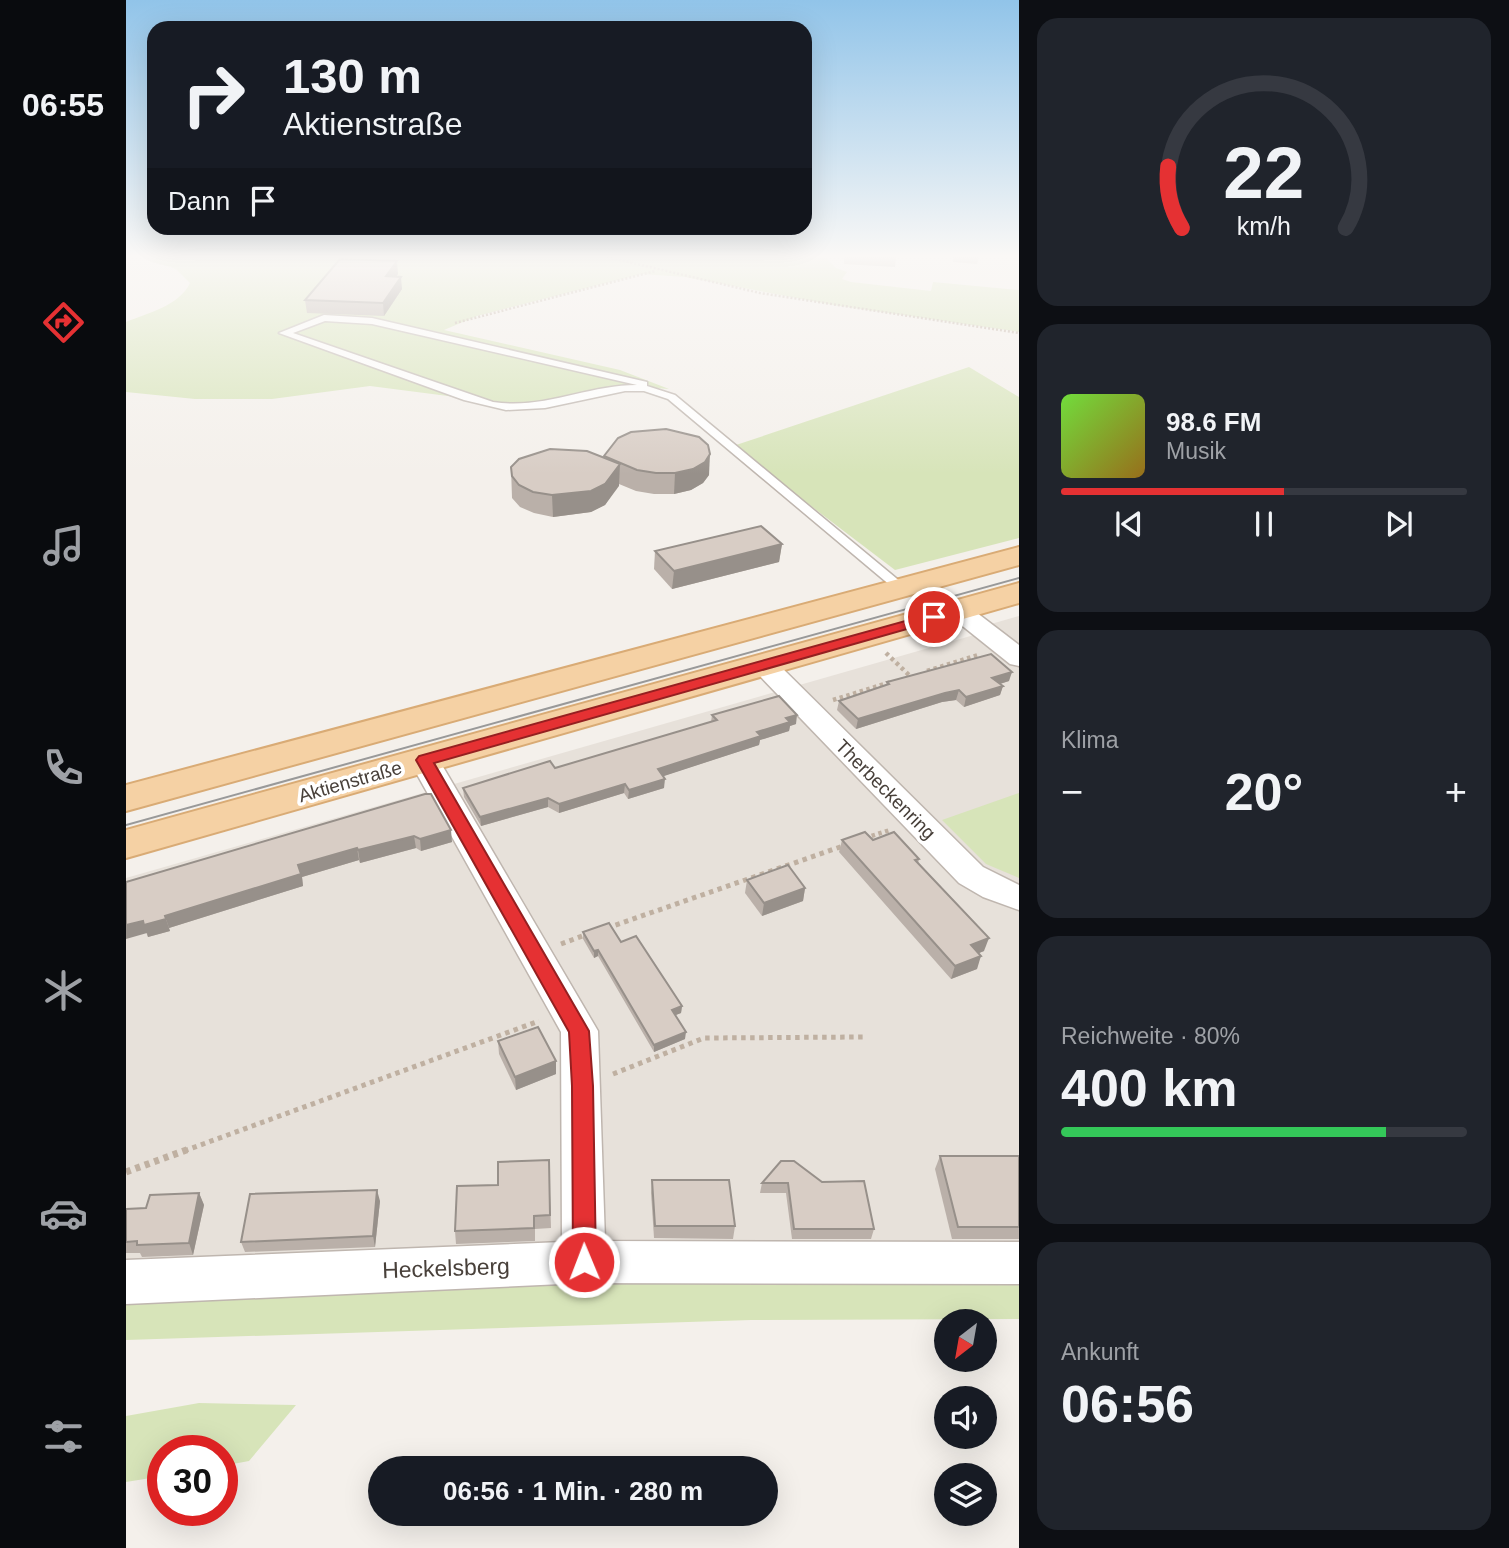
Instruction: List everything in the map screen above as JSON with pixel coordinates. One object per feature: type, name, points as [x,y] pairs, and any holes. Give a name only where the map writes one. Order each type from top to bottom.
[{"type":"main road","points":[[126,798],[1019,556]]},
{"type":"main road","name":"Aktienstraße","points":[[126,844],[1019,593]]},
{"type":"street","points":[[959,611],[1013,652]]},
{"type":"street","name":"Therbeckenring","points":[[764,665],[971,875],[995,889],[1019,898]]},
{"type":"street","points":[[424,760],[579,1031],[584,1262]]},
{"type":"street","name":"Heckelsberg","points":[[126,1282],[584,1262],[1019,1263]]},
{"type":"lane","points":[[296,329],[284,334],[403,373],[466,399],[508,408],[541,406],[608,391],[647,389],[661,392],[676,399],[710,431],[902,588]]},
{"type":"lane","points":[[408,329],[632,380],[645,385],[647,389]]},
{"type":"path","points":[[993,329],[1019,333]]},
{"type":"path","points":[[806,708],[910,676],[1013,652]]},
{"type":"path","points":[[886,653],[910,676]]},
{"type":"path","points":[[864,838],[917,820]]},
{"type":"path","points":[[600,930],[851,843]]},
{"type":"path","points":[[534,953],[587,935]]},
{"type":"path","points":[[126,1172],[566,1012]]},
{"type":"path","points":[[582,1086],[704,1038],[864,1037]]},
{"type":"shaded area","points":[[1019,616],[1019,1278],[126,1294],[126,878],[981,633],[991,624]]},
{"type":"green space","points":[[126,329],[446,329],[620,370],[669,389],[631,386],[546,402],[510,404],[370,386],[272,399],[195,399],[126,392]]},
{"type":"green space","points":[[969,367],[1019,397],[1019,538],[895,570],[740,452],[736,445]]},
{"type":"green space","points":[[1019,793],[1019,878],[986,864],[942,820]]},
{"type":"green space","points":[[589,1278],[1019,1278],[1019,1319],[998,1319],[998,1309],[934,1309],[934,1319],[751,1320],[126,1340],[126,1294]]},
{"type":"green space","points":[[199,1403],[296,1405],[249,1461],[238,1463],[238,1435],[147,1435],[147,1479],[126,1482],[126,1416]]},
{"type":"building","points":[[666,429],[699,437],[708,445],[710,454],[705,462],[693,469],[656,473],[637,470],[604,456],[618,438],[631,432]]},
{"type":"building","points":[[550,449],[587,451],[620,464],[605,484],[591,491],[552,495],[533,492],[519,485],[512,476],[511,467],[519,459]]},
{"type":"building","points":[[761,526],[782,544],[674,571],[655,551]]},
{"type":"building","points":[[991,654],[1012,672],[992,678],[1003,686],[966,697],[959,690],[945,693],[858,719],[839,701],[889,684],[887,682]]},
{"type":"building","points":[[779,696],[797,715],[786,718],[790,722],[757,732],[761,736],[658,769],[665,779],[629,790],[625,784],[559,804],[548,798],[480,817],[463,788],[550,761],[555,768],[717,720],[712,715]]},
{"type":"building","points":[[431,794],[451,830],[420,839],[414,836],[358,850],[357,848],[298,865],[301,874],[165,916],[166,919],[144,925],[143,921],[126,925],[126,882]]},
{"type":"building","points":[[865,832],[873,840],[894,832],[919,859],[915,860],[989,938],[971,945],[981,956],[955,966],[842,840]]},
{"type":"building","points":[[788,865],[805,888],[764,903],[747,880]]},
{"type":"building","points":[[609,923],[621,942],[636,936],[682,1006],[672,1010],[686,1032],[654,1045],[598,950],[594,951],[583,932]]},
{"type":"building","points":[[538,1027],[556,1061],[515,1077],[498,1041]]},
{"type":"building","points":[[940,1156],[1019,1156],[1019,1227],[958,1227]]},
{"type":"building","points":[[549,1160],[550,1215],[534,1216],[534,1228],[455,1231],[457,1186],[498,1185],[498,1162]]},
{"type":"building","points":[[781,1161],[794,1161],[822,1182],[864,1181],[874,1229],[794,1229],[788,1183],[762,1183]]},
{"type":"building","points":[[652,1180],[729,1180],[735,1226],[655,1226]]},
{"type":"building","points":[[377,1190],[373,1236],[241,1242],[250,1194]]},
{"type":"building","points":[[199,1193],[189,1243],[137,1245],[137,1241],[126,1242],[126,1209],[146,1208],[150,1195]]},
{"type":"tram line","points":[[126,825],[1019,578]]},
{"type":"route","points":[[584,1262],[579,1031],[424,760],[934,617]]}]
